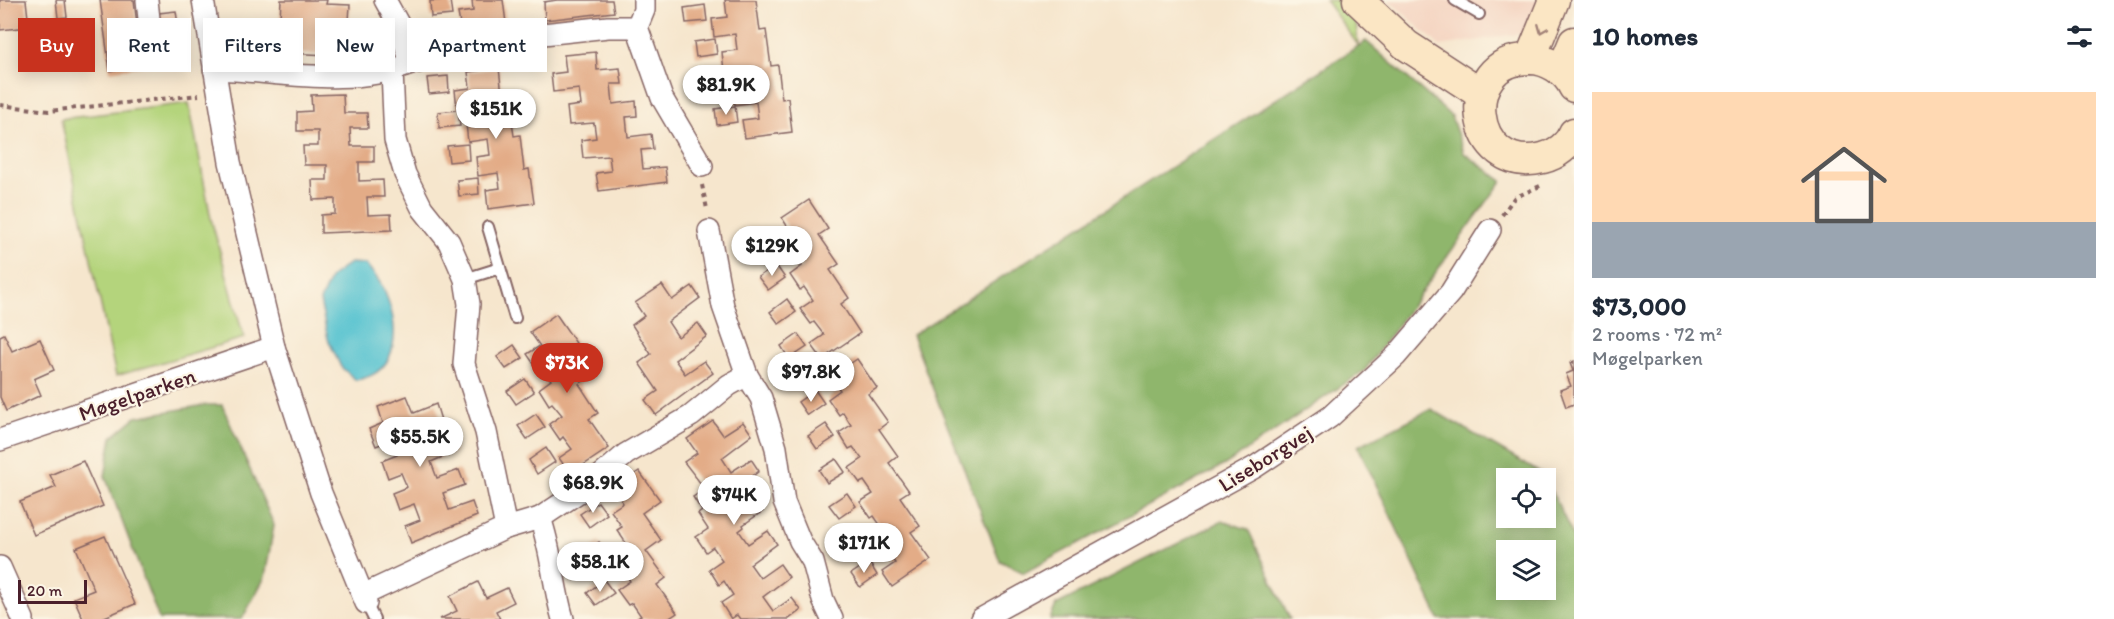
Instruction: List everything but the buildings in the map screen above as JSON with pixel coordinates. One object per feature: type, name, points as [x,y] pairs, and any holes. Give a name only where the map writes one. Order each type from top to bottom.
[{"type":"street","points":[[147,0],[149,18]]},
{"type":"street","points":[[203,0],[206,18]]},
{"type":"street","points":[[386,0],[400,27],[401,68],[395,140],[405,174],[422,208],[449,242],[465,279],[469,304],[464,364],[486,432],[506,528]]},
{"type":"street","points":[[644,0],[644,10],[637,27],[662,99],[702,166]]},
{"type":"street","points":[[1358,0],[1406,45],[1481,94]]},
{"type":"street","points":[[1530,59],[1554,0]]},
{"type":"street","points":[[253,72],[331,78],[401,68],[506,38],[608,27],[637,27]]},
{"type":"street","points":[[1573,136],[1562,149],[1549,157],[1534,160],[1517,159],[1502,152],[1490,141],[1481,127],[1479,110],[1481,94],[1489,79],[1500,68],[1514,61],[1530,59],[1547,62],[1568,79],[1574,42]]},
{"type":"street","points":[[214,72],[230,162],[274,347],[321,493],[368,606],[506,528],[540,518],[591,484],[626,454],[691,416],[729,385],[747,375]]},
{"type":"street","name":"Liseborgvej","points":[[981,619],[1255,467],[1330,417],[1396,356],[1444,300],[1490,230]]},
{"type":"street","points":[[709,231],[723,306],[747,375],[760,398],[776,448],[784,502],[800,541],[813,562],[823,600],[832,619]]},
{"type":"street","name":"Møgelparken","points":[[0,440],[274,347]]},
{"type":"street","points":[[540,518],[548,541],[556,594],[563,619]]},
{"type":"street","points":[[0,567],[23,619]]},
{"type":"lane","points":[[1455,0],[1479,14]]},
{"type":"lane","points":[[488,227],[515,318]]},
{"type":"lane","points":[[465,279],[500,268]]},
{"type":"path","points":[[0,105],[49,111],[217,91]]},
{"type":"path","points":[[702,166],[702,190],[709,215],[709,231]]},
{"type":"path","points":[[1490,230],[1515,198],[1542,185]]},
{"type":"shaded area","points":[[1389,0],[1538,0],[1525,33],[1440,46]]},
{"type":"green space","points":[[1325,0],[1340,0],[1356,23],[1358,45]]},
{"type":"green space","points":[[1366,41],[1451,116],[1464,153],[1502,181],[1365,370],[1226,464],[1024,573],[1000,561],[912,335]]},
{"type":"green space","points":[[189,103],[211,219],[244,338],[116,376],[61,119]]},
{"type":"green space","points":[[205,405],[222,405],[274,525],[265,577],[242,619],[159,619],[105,476],[112,437],[136,417]]},
{"type":"green space","points":[[1431,409],[1532,468],[1496,468],[1496,528],[1556,528],[1556,500],[1574,538],[1574,619],[1439,619],[1358,446]]},
{"type":"green space","points":[[1222,521],[1248,529],[1290,619],[1050,619],[1056,605]]},
{"type":"water","points":[[350,263],[366,264],[379,280],[388,300],[394,329],[390,356],[383,367],[372,375],[356,380],[341,367],[328,339],[320,301],[331,277]]}]
